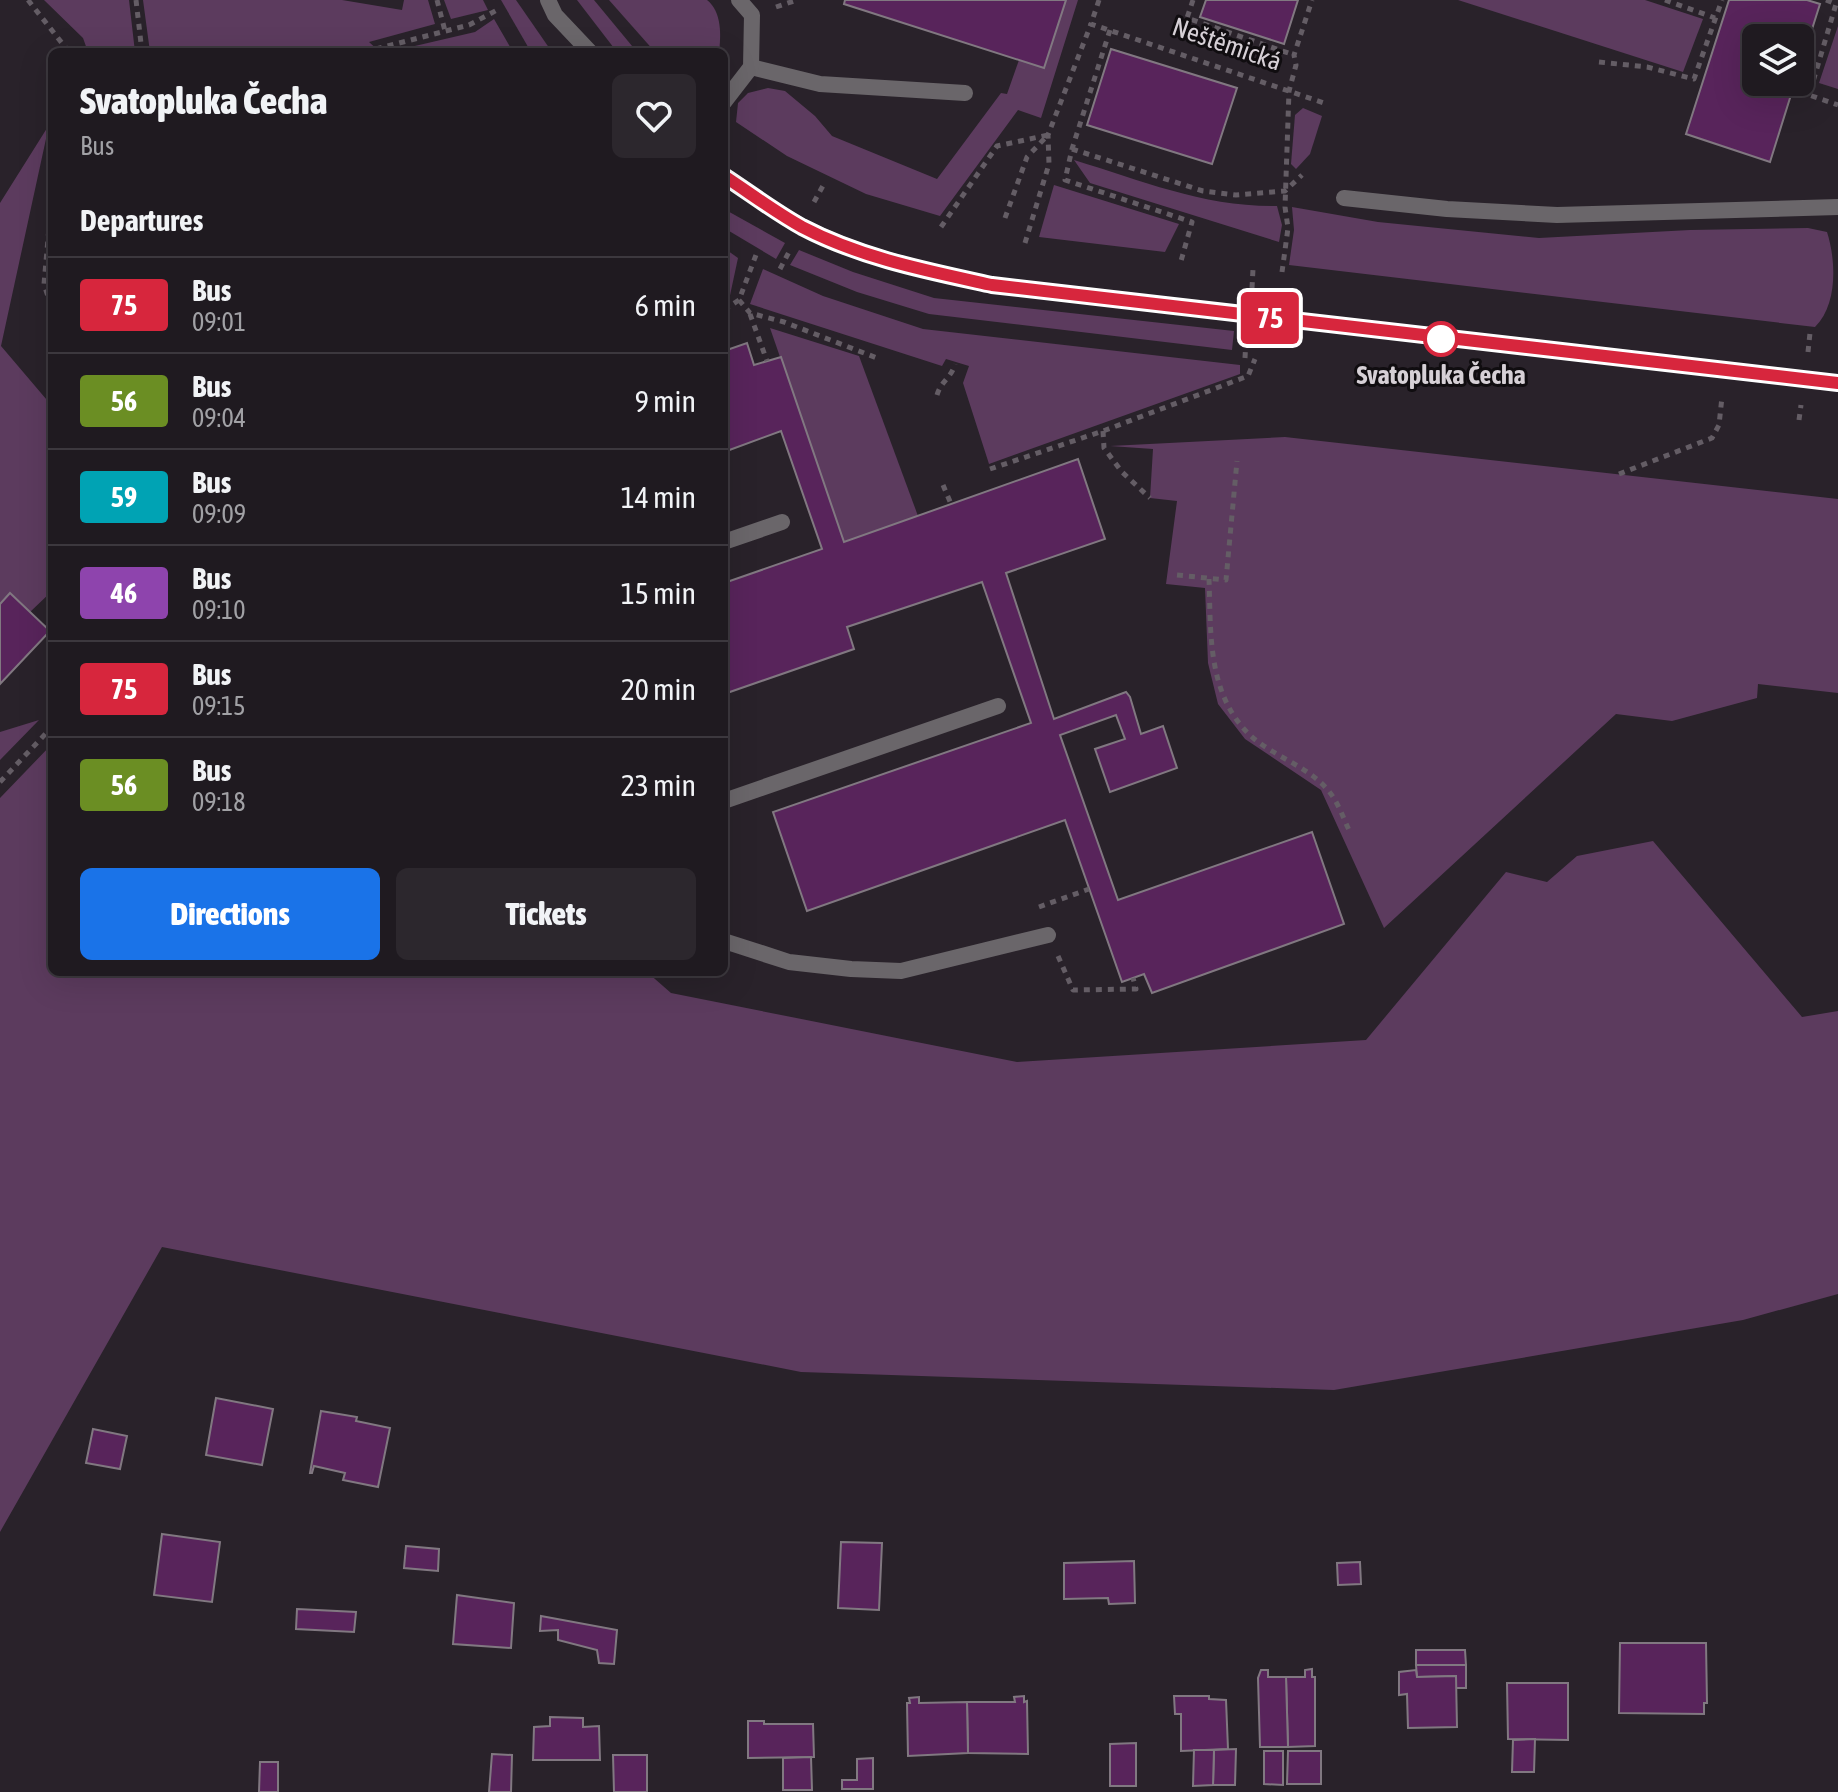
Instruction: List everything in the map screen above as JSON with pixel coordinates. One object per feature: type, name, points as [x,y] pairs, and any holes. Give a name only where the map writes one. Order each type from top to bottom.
[{"type":"street","points":[[548,0],[555,15],[586,48]]},
{"type":"street","points":[[728,97],[751,67],[752,15],[739,0]]},
{"type":"street","points":[[751,67],[820,84],[965,93]]},
{"type":"street","points":[[728,179],[802,226],[836,241],[913,268],[992,285],[1838,383]]},
{"type":"street","points":[[1344,198],[1447,209],[1557,215],[1838,207]]},
{"type":"street","points":[[728,541],[782,522]]},
{"type":"street","points":[[728,800],[998,706]]},
{"type":"street","points":[[728,942],[789,962],[901,971],[1048,935]]},
{"type":"path","points":[[28,0],[66,48]]},
{"type":"path","points":[[136,0],[142,48]]},
{"type":"path","points":[[437,0],[445,31]]},
{"type":"path","points":[[1005,218],[1027,157],[1048,135],[1099,0]]},
{"type":"path","points":[[1193,0],[1187,18],[1294,55]]},
{"type":"path","points":[[1282,272],[1288,228],[1285,191],[1289,91],[1296,65],[1294,55],[1312,0]]},
{"type":"path","points":[[1665,0],[1715,18]]},
{"type":"path","points":[[1599,62],[1647,67],[1694,79],[1722,0]]},
{"type":"path","points":[[1826,0],[1836,4],[1809,95],[1838,105]]},
{"type":"path","points":[[380,48],[469,25],[499,9]]},
{"type":"path","name":"Neštěmická","points":[[1091,24],[1327,104]]},
{"type":"path","points":[[1110,30],[1065,180],[1192,222],[1181,261]]},
{"type":"path","points":[[941,227],[997,146],[1048,135]]},
{"type":"path","points":[[1025,243],[1049,164],[1048,135]]},
{"type":"path","points":[[1072,149],[1203,191],[1236,195],[1285,191],[1302,175]]},
{"type":"path","points":[[814,202],[825,182]]},
{"type":"path","points":[[48,239],[44,284],[48,296]]},
{"type":"path","points":[[780,269],[792,245]]},
{"type":"path","points":[[728,307],[739,300],[756,255]]},
{"type":"path","points":[[1251,297],[1253,269]]},
{"type":"path","points":[[739,300],[750,313],[767,361]]},
{"type":"path","points":[[750,313],[784,322],[877,358]]},
{"type":"path","points":[[1807,361],[1810,333]]},
{"type":"path","points":[[990,469],[1103,431],[1248,376],[1255,359]]},
{"type":"path","points":[[937,395],[941,382],[953,371],[955,364]]},
{"type":"path","points":[[1619,474],[1712,438],[1717,433],[1721,411]]},
{"type":"path","points":[[1103,431],[1104,448],[1122,472],[1150,498]]},
{"type":"path","points":[[1177,575],[1226,580],[1237,461]]},
{"type":"path","points":[[943,485],[951,504]]},
{"type":"path","points":[[1209,579],[1213,665],[1226,703],[1250,736],[1325,786],[1335,799],[1350,832]]},
{"type":"path","points":[[0,782],[48,731]]},
{"type":"path","points":[[1088,989],[1136,989],[1133,978]]},
{"type":"shaded area","points":[[44,0],[129,0],[135,48],[87,48],[83,38]]},
{"type":"shaded area","points":[[143,0],[342,0],[402,10],[404,0],[428,0],[435,24],[369,42],[376,48],[149,48]]},
{"type":"shaded area","points":[[444,0],[483,0],[488,10],[451,19]]},
{"type":"shaded area","points":[[501,0],[516,0],[549,48],[529,48]]},
{"type":"shaded area","points":[[577,0],[594,0],[634,48],[614,48]]},
{"type":"shaded area","points":[[609,0],[707,0],[712,5],[718,17],[719,48],[651,48]]},
{"type":"shaded area","points":[[1066,0],[1078,0],[1041,118],[1018,110],[940,216],[866,194],[787,156],[736,122],[738,103],[748,93],[768,88],[785,91],[815,116],[832,136],[937,179],[1001,93],[1007,94],[1019,60],[1044,68]]},
{"type":"shaded area","points":[[1458,0],[1645,0],[1703,19],[1683,72]]},
{"type":"shaded area","points":[[494,19],[511,48],[406,48],[475,32]]},
{"type":"shaded area","points":[[1838,26],[1838,89],[1819,83]]},
{"type":"shaded area","points":[[1303,108],[1322,116],[1310,154],[1296,169],[1291,164],[1295,115]]},
{"type":"shaded area","points":[[48,127],[1,346],[48,401],[48,595],[30,612],[0,604],[0,203]]},
{"type":"shaded area","points":[[1074,160],[1199,197],[1277,206],[1282,225],[1279,242],[1090,183]]},
{"type":"shaded area","points":[[1054,185],[1179,224],[1165,252],[1039,237]]},
{"type":"shaded area","points":[[1292,207],[1378,222],[1539,238],[1808,228],[1827,232],[1833,282],[1828,307],[1815,327],[1289,265],[1294,230]]},
{"type":"shaded area","points":[[728,211],[785,243],[776,259],[728,230]]},
{"type":"shaded area","points":[[799,250],[853,272],[934,298],[1234,331],[1232,350],[929,314],[857,292],[790,265]]},
{"type":"shaded area","points":[[728,251],[738,258],[728,301]]},
{"type":"shaded area","points":[[763,269],[823,296],[923,329],[1240,365],[1240,374],[989,464],[963,383],[969,366],[946,359],[942,366],[750,304]]},
{"type":"shaded area","points":[[770,328],[859,356],[918,516],[844,542]]},
{"type":"shaded area","points":[[1285,437],[1838,499],[1838,693],[1758,684],[1757,698],[1672,721],[1616,714],[1384,928],[1321,790],[1245,739],[1218,704],[1208,663],[1205,588],[1166,584],[1177,501],[1150,498],[1153,449],[1110,446]]},
{"type":"shaded area","points":[[39,720],[0,760],[0,732]]},
{"type":"shaded area","points":[[48,748],[48,976],[652,976],[671,993],[1017,1062],[1366,1040],[1506,872],[1547,882],[1577,856],[1653,841],[1802,1017],[1838,1011],[1838,1294],[1743,1320],[1334,1390],[801,1372],[162,1247],[0,1532],[0,798]]},
{"type":"building","points":[[845,0],[1066,0],[1044,68],[844,4]]},
{"type":"building","points":[[1206,0],[1298,0],[1284,44],[1200,17]]},
{"type":"building","points":[[1729,0],[1807,0],[1820,4],[1814,24],[1742,24],[1742,96],[1791,96],[1770,162],[1686,134]]},
{"type":"building","points":[[1111,49],[1237,88],[1212,164],[1087,125]]},
{"type":"building","points":[[747,343],[754,365],[781,357],[844,542],[1078,459],[1105,539],[1006,573],[1054,719],[1126,692],[1141,734],[1163,726],[1177,768],[1110,792],[1095,749],[1125,739],[1116,715],[1060,735],[1118,900],[1312,832],[1344,924],[1152,993],[1144,974],[1122,982],[1065,820],[807,911],[773,812],[1031,723],[982,582],[847,627],[854,649],[728,693],[728,582],[822,549],[781,431],[728,451],[728,350]]},
{"type":"building","points":[[10,593],[48,629],[48,633],[0,684],[0,604]]},
{"type":"building","points":[[216,1398],[273,1409],[262,1465],[206,1455]]},
{"type":"building","points":[[321,1411],[357,1417],[356,1421],[390,1428],[378,1487],[343,1480],[345,1473],[314,1466],[310,1473]]},
{"type":"building","points":[[93,1429],[127,1436],[120,1469],[86,1463]]},
{"type":"building","points":[[162,1534],[220,1542],[212,1602],[154,1595]]},
{"type":"building","points":[[841,1542],[882,1543],[879,1610],[838,1608]]},
{"type":"building","points":[[406,1546],[439,1549],[438,1571],[404,1568]]},
{"type":"building","points":[[1134,1561],[1135,1603],[1109,1604],[1108,1598],[1064,1599],[1064,1563]]},
{"type":"building","points":[[1360,1562],[1361,1584],[1338,1585],[1337,1563]]},
{"type":"building","points":[[457,1595],[514,1603],[511,1648],[453,1644]]},
{"type":"building","points":[[297,1609],[356,1612],[354,1632],[296,1629]]},
{"type":"building","points":[[541,1616],[617,1630],[614,1664],[599,1663],[597,1650],[558,1640],[558,1630],[540,1631]]},
{"type":"building","points":[[1620,1643],[1706,1643],[1707,1703],[1704,1703],[1704,1714],[1619,1713]]},
{"type":"building","points":[[1416,1650],[1465,1650],[1466,1665],[1416,1665]]},
{"type":"building","points":[[1416,1665],[1466,1665],[1466,1688],[1456,1688],[1456,1676],[1417,1677]]},
{"type":"building","points":[[1312,1669],[1312,1677],[1315,1677],[1315,1746],[1288,1747],[1286,1677],[1305,1677],[1305,1670]]},
{"type":"building","points":[[1261,1670],[1268,1670],[1268,1677],[1286,1677],[1288,1747],[1260,1747],[1258,1678]]},
{"type":"building","points":[[1416,1670],[1417,1677],[1456,1676],[1457,1727],[1408,1728],[1407,1694],[1399,1695],[1399,1672]]},
{"type":"building","points":[[1507,1683],[1568,1683],[1568,1740],[1508,1739]]},
{"type":"building","points":[[1024,1696],[1024,1702],[1027,1701],[1028,1754],[968,1753],[967,1702],[1015,1702],[1014,1697]]},
{"type":"building","points":[[1174,1696],[1209,1696],[1209,1699],[1226,1700],[1228,1749],[1181,1751],[1181,1714],[1175,1714]]},
{"type":"building","points":[[919,1697],[919,1703],[967,1702],[968,1753],[908,1756],[907,1703],[910,1703],[909,1698]]},
{"type":"building","points":[[550,1717],[583,1718],[583,1727],[599,1726],[600,1760],[533,1760],[534,1727],[550,1726]]},
{"type":"building","points":[[748,1721],[813,1724],[814,1757],[748,1758]]},
{"type":"building","points":[[1535,1739],[1534,1772],[1512,1772],[1513,1740]]},
{"type":"building","points":[[1136,1743],[1136,1786],[1110,1786],[1110,1744]]},
{"type":"building","points":[[1236,1749],[1235,1785],[1213,1785],[1214,1750]]},
{"type":"building","points":[[1194,1750],[1214,1750],[1213,1785],[1193,1786]]},
{"type":"building","points":[[1264,1751],[1283,1751],[1283,1785],[1264,1784]]},
{"type":"building","points":[[1288,1751],[1321,1751],[1321,1784],[1287,1784]]},
{"type":"building","points":[[492,1754],[512,1755],[511,1792],[489,1792]]},
{"type":"building","points":[[613,1755],[647,1755],[647,1792],[614,1792]]},
{"type":"building","points":[[811,1757],[812,1790],[783,1790],[783,1758]]},
{"type":"building","points":[[873,1758],[873,1789],[842,1789],[842,1780],[857,1780],[857,1759]]},
{"type":"building","points":[[260,1762],[278,1762],[278,1792],[259,1792]]},
{"type":"bus line","name":"75","points":[[728,179],[802,226],[836,241],[913,268],[992,285],[1838,383]]},
{"type":"place","name":"Svatopluka Čecha","points":[[1441,339]]}]
